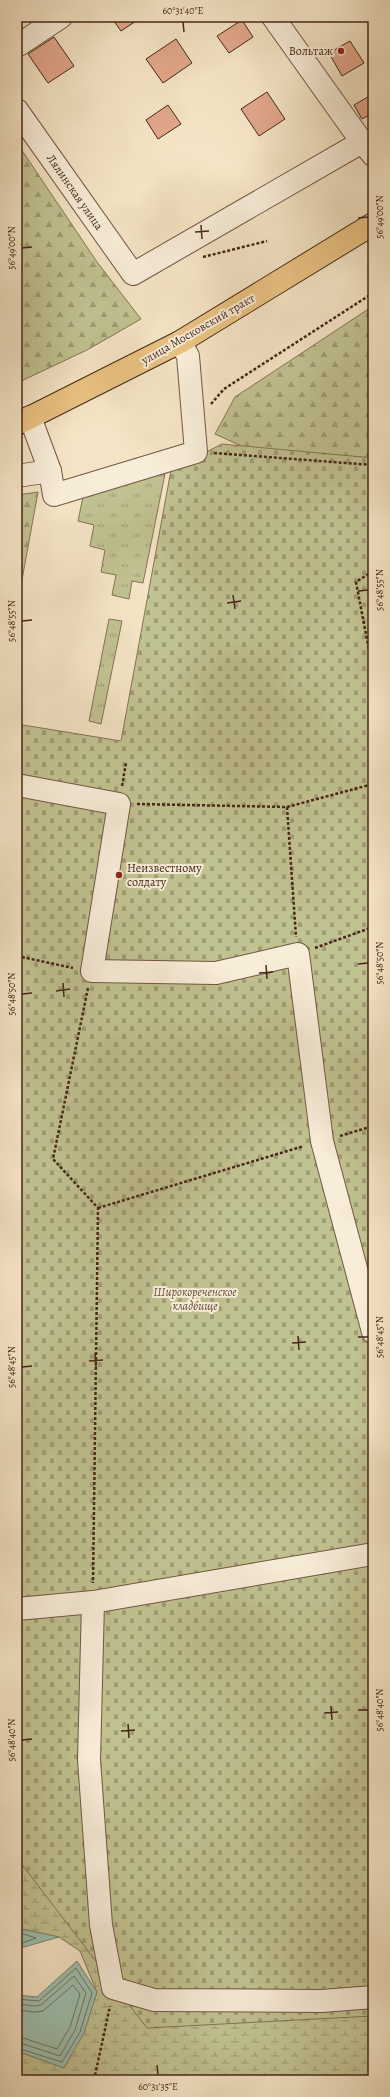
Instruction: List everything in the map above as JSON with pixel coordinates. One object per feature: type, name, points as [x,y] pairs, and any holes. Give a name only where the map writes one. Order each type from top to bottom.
[{"type":"main road","name":"улица Московский тракт","points":[[24,421],[180,342],[373,224]]},
{"type":"street","points":[[17,46],[61,17]]},
{"type":"street","points":[[273,17],[367,149]]},
{"type":"street","name":"Лялинская улица","points":[[17,110],[133,274],[367,149]]},
{"type":"street","points":[[24,421],[50,472],[54,495],[196,452],[188,356],[180,342]]},
{"type":"street","points":[[17,476],[50,472]]},
{"type":"street","points":[[17,785],[119,804],[92,972],[216,974],[298,954],[322,1141],[373,1332]]},
{"type":"street","points":[[17,1609],[93,1602],[373,1554]]},
{"type":"street","points":[[93,1602],[89,1760],[101,1925],[114,1988],[154,2000],[322,2001],[373,1997]]},
{"type":"path","points":[[211,406],[224,389],[373,293]]},
{"type":"path","points":[[196,452],[373,465]]},
{"type":"path","points":[[373,571],[356,582],[373,671]]},
{"type":"path","points":[[126,763],[119,804],[287,807],[373,784]]},
{"type":"path","points":[[287,807],[298,954],[373,927]]},
{"type":"path","points":[[17,956],[92,972],[52,1159],[98,1208],[93,1602]]},
{"type":"path","points":[[98,1208],[373,1126]]},
{"type":"path","points":[[94,2080],[114,1988]]},
{"type":"green space","points":[[17,143],[97,262],[141,319],[87,350],[17,383]]},
{"type":"green space","points":[[373,306],[373,458],[246,448],[215,434],[235,397]]},
{"type":"green space","name":"Широкореченское кладбище","points":[[222,444],[373,458],[373,2016],[147,2028],[17,1858],[17,724],[121,741],[171,470]]},
{"type":"green space","points":[[166,469],[143,583],[132,581],[129,599],[112,595],[116,575],[101,572],[105,550],[90,546],[94,525],[78,521],[84,492]]},
{"type":"green space","points":[[38,492],[17,607],[17,495]]},
{"type":"green space","points":[[109,619],[122,621],[101,724],[89,721]]},
{"type":"green space","points":[[66,1854],[373,1936],[373,2080],[17,2080],[17,2051],[64,2068],[97,1992],[80,1951],[59,1937],[17,1928],[17,1859]]},
{"type":"water","points":[[17,1928],[59,1937],[17,1949]]},
{"type":"water","points":[[77,1961],[97,1992],[84,2033],[64,2068],[17,2051],[17,1995],[37,1997]]},
{"type":"building","points":[[111,17],[142,17],[121,31]]},
{"type":"building","points":[[242,20],[253,37],[229,53],[217,36]]},
{"type":"building","points":[[54,37],[74,66],[48,83],[28,54]]},
{"type":"building","points":[[176,39],[192,63],[163,83],[146,59]]},
{"type":"building","points":[[350,41],[364,63],[342,76],[329,53]]},
{"type":"building","points":[[267,92],[285,119],[259,136],[241,109]]},
{"type":"building","points":[[373,94],[373,113],[362,119],[354,105]]},
{"type":"building","points":[[168,105],[181,124],[158,139],[146,120]]},
{"type":"place","name":"Вольтаж","points":[[341,51]]},
{"type":"place","name":"Неизвестному солдату","points":[[119,875]]}]
